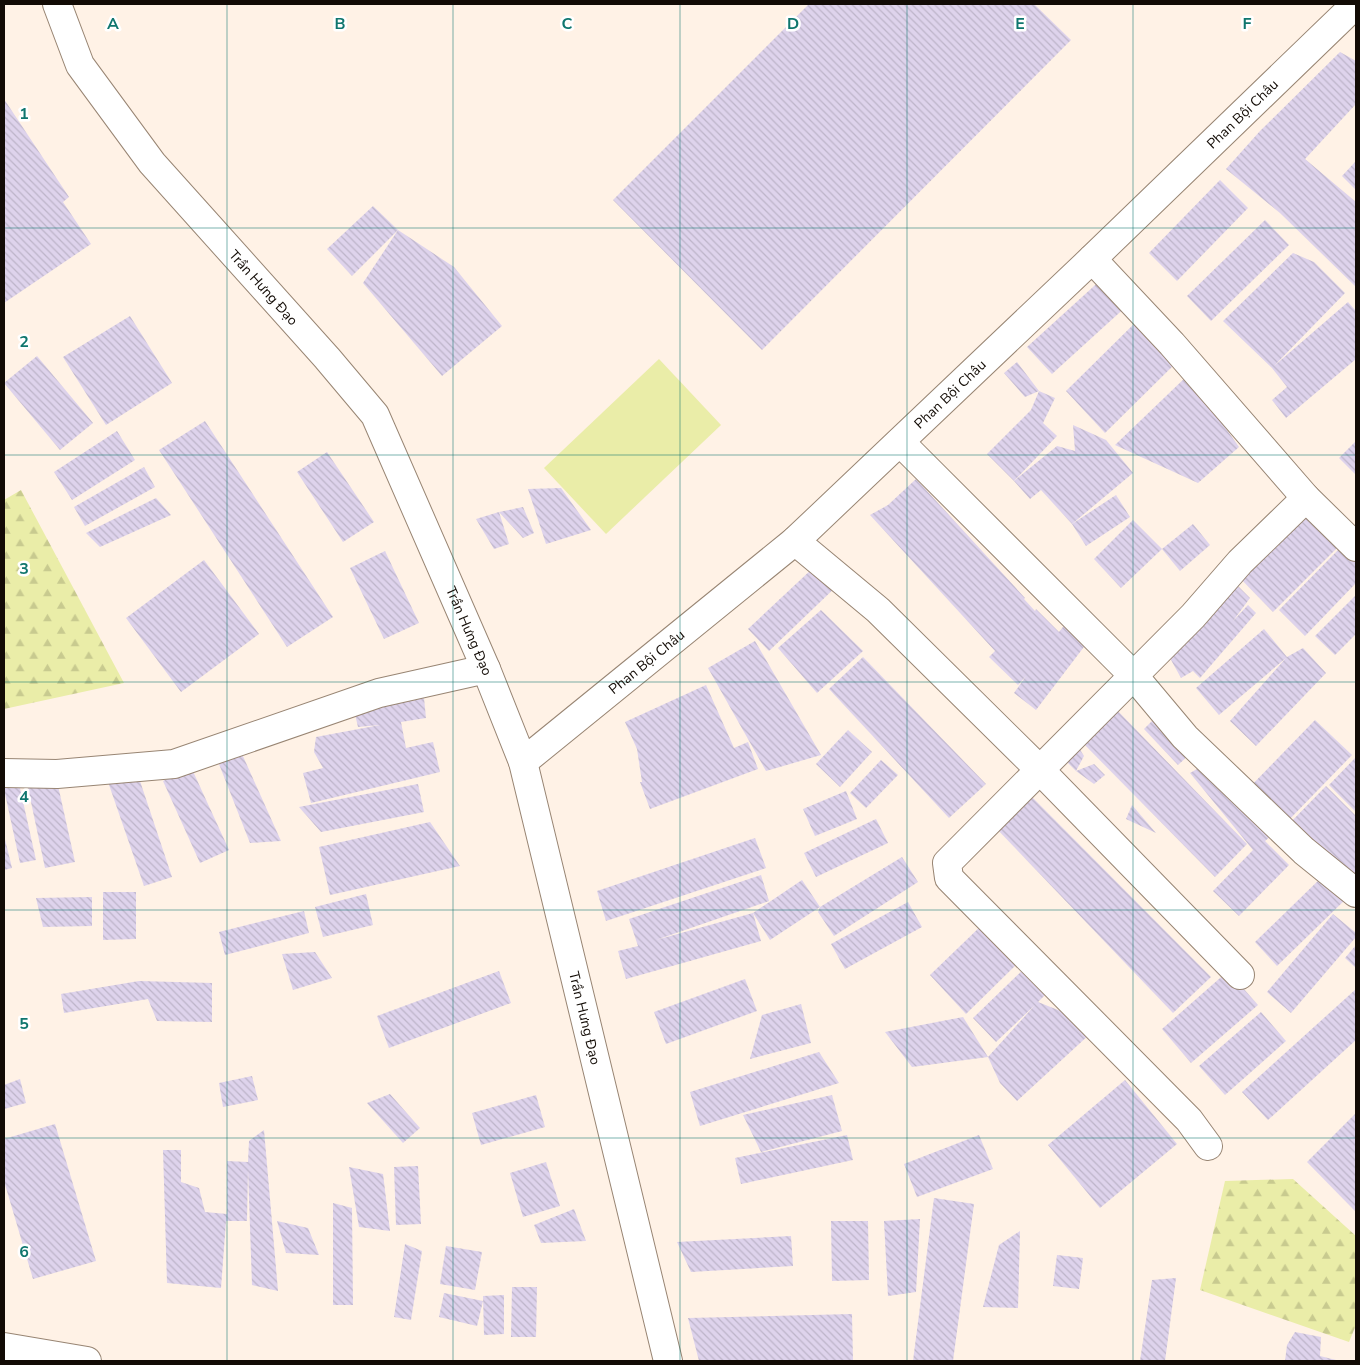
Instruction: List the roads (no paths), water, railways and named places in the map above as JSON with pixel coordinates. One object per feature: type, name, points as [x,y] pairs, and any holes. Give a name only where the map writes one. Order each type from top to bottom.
[{"type":"street","name":"Trần Hưng Đạo","points":[[57,4],[80,65],[152,163],[327,358],[375,415],[486,669],[523,762],[668,1361]]},
{"type":"street","name":"Phan Bội Châu","points":[[523,762],[795,541],[1092,259],[1356,4]]},
{"type":"street","points":[[1092,259],[1172,344],[1306,498],[1356,547]]},
{"type":"street","points":[[900,442],[1133,676],[1192,744],[1304,851],[1356,893]]},
{"type":"street","points":[[1208,1146],[1189,1120],[949,878],[947,863],[1193,616],[1240,562],[1306,498]]},
{"type":"street","points":[[795,541],[878,610],[1039,769],[1240,975]]},
{"type":"street","points":[[4,773],[57,774],[174,764],[378,693],[486,669]]},
{"type":"street","points":[[4,1347],[87,1361]]}]
